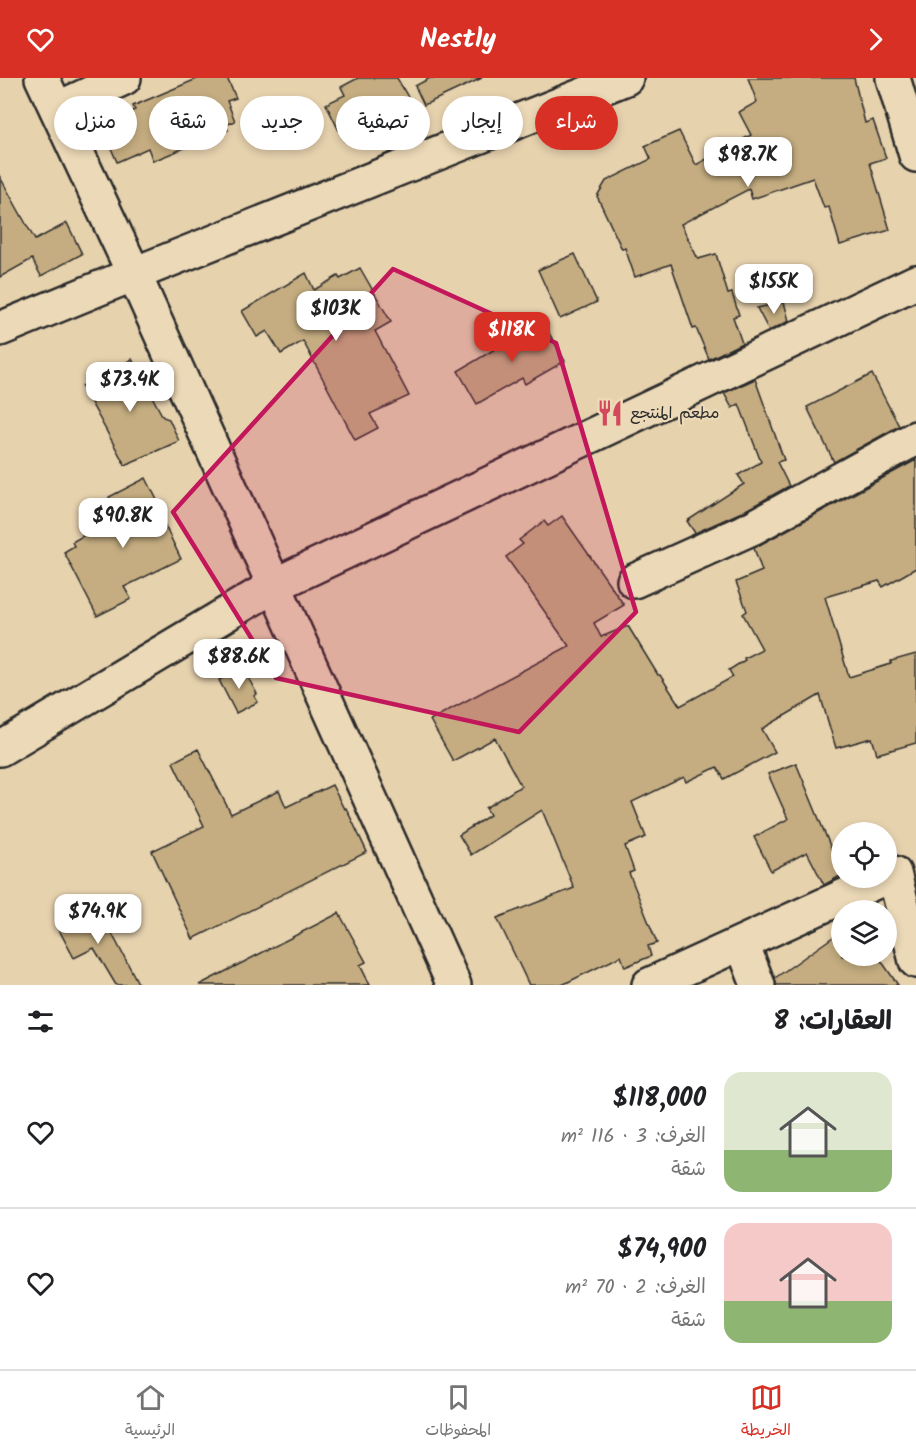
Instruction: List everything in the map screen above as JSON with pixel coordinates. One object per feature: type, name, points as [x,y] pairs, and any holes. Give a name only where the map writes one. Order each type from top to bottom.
[{"type":"street","points":[[42,78],[54,103]]},
{"type":"street","points":[[85,96],[124,78]]},
{"type":"street","points":[[0,329],[134,273],[626,78]]},
{"type":"street","points":[[893,78],[916,156]]},
{"type":"street","points":[[76,150],[134,273],[454,985]]},
{"type":"street","points":[[0,749],[275,585],[916,282]]},
{"type":"street","points":[[634,581],[752,528],[916,438]]},
{"type":"street","points":[[897,881],[916,960]]},
{"type":"street","points":[[649,985],[862,888]]},
{"type":"street","points":[[742,943],[758,985]]},
{"type":"highlighted area","points":[[393,269],[556,343],[636,612],[519,732],[276,678],[173,512]]},
{"type":"building","points":[[199,78],[227,78],[236,98],[228,101],[228,96],[157,96]]},
{"type":"building","points":[[358,78],[397,78],[407,96],[343,96],[345,95],[341,87]]},
{"type":"building","points":[[430,78],[482,78],[430,102],[430,96],[420,96],[415,86]]},
{"type":"building","points":[[748,78],[854,78],[865,123],[873,120],[886,158],[870,163],[890,230],[840,245],[829,207],[824,208],[813,178],[752,199],[749,189],[681,224],[698,259],[716,254],[728,294],[732,293],[739,315],[733,317],[742,343],[709,359],[696,328],[693,329],[671,264],[635,277],[625,248],[622,249],[597,196],[606,181],[651,159],[645,146],[679,131],[696,165],[751,135],[739,112],[757,102]]},
{"type":"building","points":[[149,99],[149,150],[180,150],[153,161],[148,148],[117,162],[112,150],[137,150],[137,104]]},
{"type":"building","points":[[336,99],[336,125],[326,104]]},
{"type":"building","points":[[228,104],[235,121],[228,124]]},
{"type":"building","points":[[0,177],[35,240],[67,223],[82,254],[41,276],[32,259],[0,277]]},
{"type":"building","points":[[575,254],[597,302],[560,319],[538,270]]},
{"type":"building","points":[[360,268],[391,322],[375,331],[409,396],[370,414],[378,428],[355,440],[303,341],[281,354],[267,331],[257,337],[242,311],[306,273],[314,290],[338,276],[340,279]]},
{"type":"building","points":[[784,302],[789,321],[769,331],[757,308]]},
{"type":"building","points":[[542,321],[565,361],[525,384],[522,378],[477,404],[458,371]]},
{"type":"building","points":[[132,359],[163,417],[169,419],[179,441],[125,465],[82,386]]},
{"type":"building","points":[[872,374],[899,426],[834,462],[807,407]]},
{"type":"building","points":[[755,379],[784,460],[777,462],[789,486],[744,511],[695,533],[687,521],[744,484],[738,475],[761,462],[739,404],[732,408],[724,393]]},
{"type":"building","points":[[916,460],[916,568],[883,587],[879,581],[825,597],[849,677],[916,654],[916,743],[877,754],[872,738],[836,748],[820,695],[762,729],[775,752],[724,779],[717,767],[686,782],[684,777],[632,802],[646,837],[625,846],[634,871],[629,873],[657,943],[648,946],[651,956],[625,967],[621,956],[562,985],[529,985],[497,918],[574,888],[542,810],[471,855],[459,835],[490,815],[486,808],[521,786],[495,738],[453,761],[430,720],[569,646],[506,557],[523,544],[519,540],[544,521],[548,526],[562,516],[624,605],[594,623],[601,637],[628,626],[680,706],[733,677],[729,670],[745,660],[744,658],[762,649],[743,614],[747,611],[736,582],[762,571],[754,548]]},
{"type":"building","points":[[146,478],[160,506],[156,507],[181,559],[124,587],[131,599],[97,616],[64,552],[74,546],[72,542],[118,516],[109,497]]},
{"type":"building","points":[[243,668],[257,694],[254,696],[258,702],[236,713],[219,680]]},
{"type":"building","points":[[198,749],[231,814],[279,791],[286,807],[332,785],[367,852],[193,939],[152,851],[204,826],[173,762]]},
{"type":"building","points":[[796,763],[831,848],[831,881],[824,885],[807,852],[771,871],[754,837],[788,819],[768,774]]},
{"type":"building","points":[[98,907],[139,985],[116,985],[94,948],[74,958],[58,928]]},
{"type":"building","points":[[339,913],[366,962],[360,965],[370,985],[199,985]]},
{"type":"building","points":[[831,938],[831,966],[885,966],[898,985],[776,985],[775,978]]},
{"type":"place","name":"مطعم المنتجع","points":[[610,413]]}]
